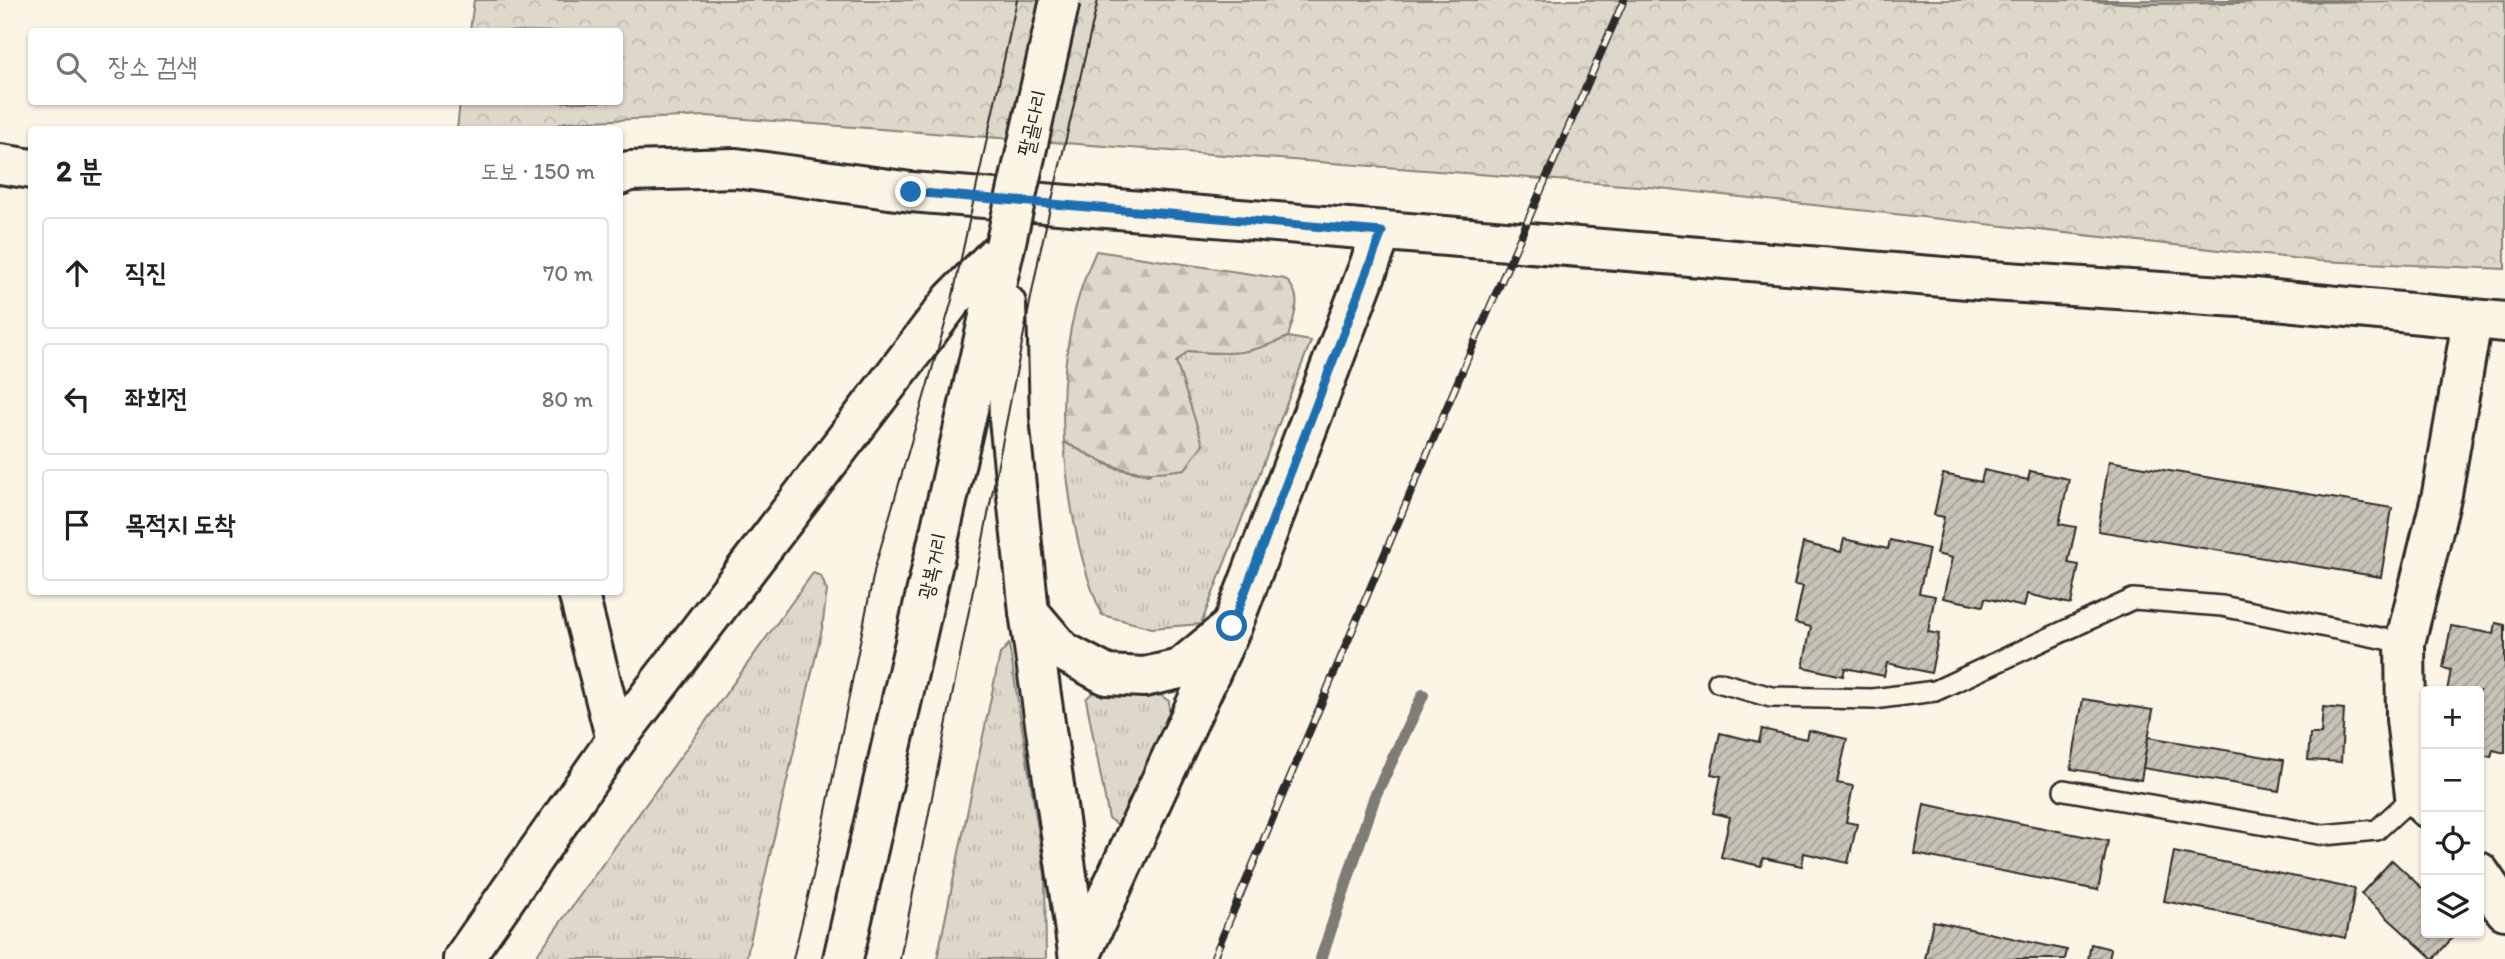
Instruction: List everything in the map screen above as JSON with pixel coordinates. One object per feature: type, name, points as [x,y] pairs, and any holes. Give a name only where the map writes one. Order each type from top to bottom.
[{"type":"main road","name":"팔골다리","points":[[1005,246],[1060,0]]},
{"type":"main road","points":[[0,164],[28,168]]},
{"type":"main road","points":[[623,174],[736,168],[911,192],[1979,280],[2254,298],[2488,321],[2405,643],[2406,719],[2420,801]]},
{"type":"main road","points":[[1079,959],[1232,626],[1382,232]]},
{"type":"main road","points":[[1005,246],[1009,419],[1029,612],[1079,959]]},
{"type":"main road","points":[[463,959],[616,740],[951,300],[1005,246]]},
{"type":"main road","name":"광복거리","points":[[843,959],[1005,246]]},
{"type":"main road","points":[[579,595],[616,740]]},
{"type":"main road","points":[[1029,612],[1062,651],[1107,675],[1144,677],[1180,669],[1232,626]]},
{"type":"main road","points":[[2481,875],[2505,910]]},
{"type":"lane","points":[[1718,682],[1771,697],[1873,699],[1935,691],[2133,600],[2222,606],[2405,643]]},
{"type":"lane","points":[[2064,790],[2324,835],[2377,830],[2420,801]]},
{"type":"green space","points":[[474,0],[2075,0],[2144,4],[2505,0],[2505,269],[2319,261],[1650,187],[707,116],[565,122],[556,126],[457,126],[460,105],[623,105],[623,28],[470,28]]},
{"type":"green space","points":[[1096,251],[1285,279],[1295,292],[1295,313],[1288,337],[1240,352],[1188,351],[1176,362],[1203,444],[1185,469],[1134,471],[1109,464],[1064,442],[1063,393],[1068,344],[1079,297]]},
{"type":"green space","points":[[1288,337],[1311,341],[1201,624],[1152,628],[1102,615],[1087,574],[1076,530],[1064,442],[1114,468],[1148,475],[1202,444],[1176,362],[1188,351],[1239,352]]},
{"type":"green space","points":[[813,573],[821,576],[827,591],[822,629],[746,959],[534,959]]},
{"type":"green space","points":[[1009,644],[1045,875],[1046,959],[937,959],[1000,654]]},
{"type":"green space","points":[[1092,693],[1134,697],[1160,695],[1169,701],[1169,716],[1125,824],[1117,824],[1109,819],[1086,699]]},
{"type":"water","points":[[2075,0],[2362,0],[2144,4]]},
{"type":"building","points":[[2109,461],[2392,508],[2381,577],[2098,531]]},
{"type":"building","points":[[1984,470],[2028,480],[2030,471],[2069,479],[2059,524],[2076,527],[2068,563],[2079,565],[2071,604],[2027,594],[2024,607],[1985,598],[1983,606],[1943,598],[1952,558],[1936,554],[1944,517],[1934,515],[1943,474],[1981,482]]},
{"type":"building","points":[[1844,539],[1888,549],[1890,540],[1929,549],[1919,593],[1935,596],[1928,632],[1939,634],[1931,673],[1887,663],[1884,676],[1845,668],[1843,676],[1803,667],[1811,627],[1795,623],[1803,586],[1794,585],[1803,543],[1841,552]]},
{"type":"building","points":[[2496,623],[2505,625],[2505,753],[2493,750],[2491,757],[2484,755],[2484,686],[2448,686],[2451,670],[2443,668],[2451,626],[2494,634]]},
{"type":"building","points":[[2083,699],[2153,710],[2141,780],[2071,769]]},
{"type":"building","points":[[2323,707],[2344,709],[2341,762],[2308,760],[2310,734],[2321,734]]},
{"type":"building","points":[[1762,729],[1806,739],[1808,730],[1847,739],[1837,783],[1853,786],[1846,822],[1857,824],[1848,863],[1804,853],[1802,866],[1763,858],[1761,866],[1721,857],[1730,817],[1713,813],[1721,776],[1711,774],[1720,733],[1759,742]]},
{"type":"building","points":[[2148,737],[2284,760],[2279,791],[2143,768]]},
{"type":"building","points":[[1924,804],[2108,841],[2098,890],[1915,854]]},
{"type":"building","points":[[2174,852],[2355,889],[2346,938],[2164,901]]},
{"type":"building","points":[[2392,860],[2421,887],[2421,938],[2452,938],[2433,959],[2361,894]]},
{"type":"building","points":[[1933,921],[2067,950],[2065,959],[1925,959]]},
{"type":"building","points":[[2091,944],[2111,949],[2109,959],[2088,959]]},
{"type":"waterway","points":[[1321,959],[1375,796],[1423,695]]},
{"type":"tram line","points":[[793,959],[813,876],[875,567],[952,300],[1017,0]]},
{"type":"tram line","points":[[900,959],[1040,252],[1098,0]]},
{"type":"railway","points":[[1213,959],[1466,362],[1624,0]]},
{"type":"route","points":[[911,192],[1382,232],[1232,626]]}]
